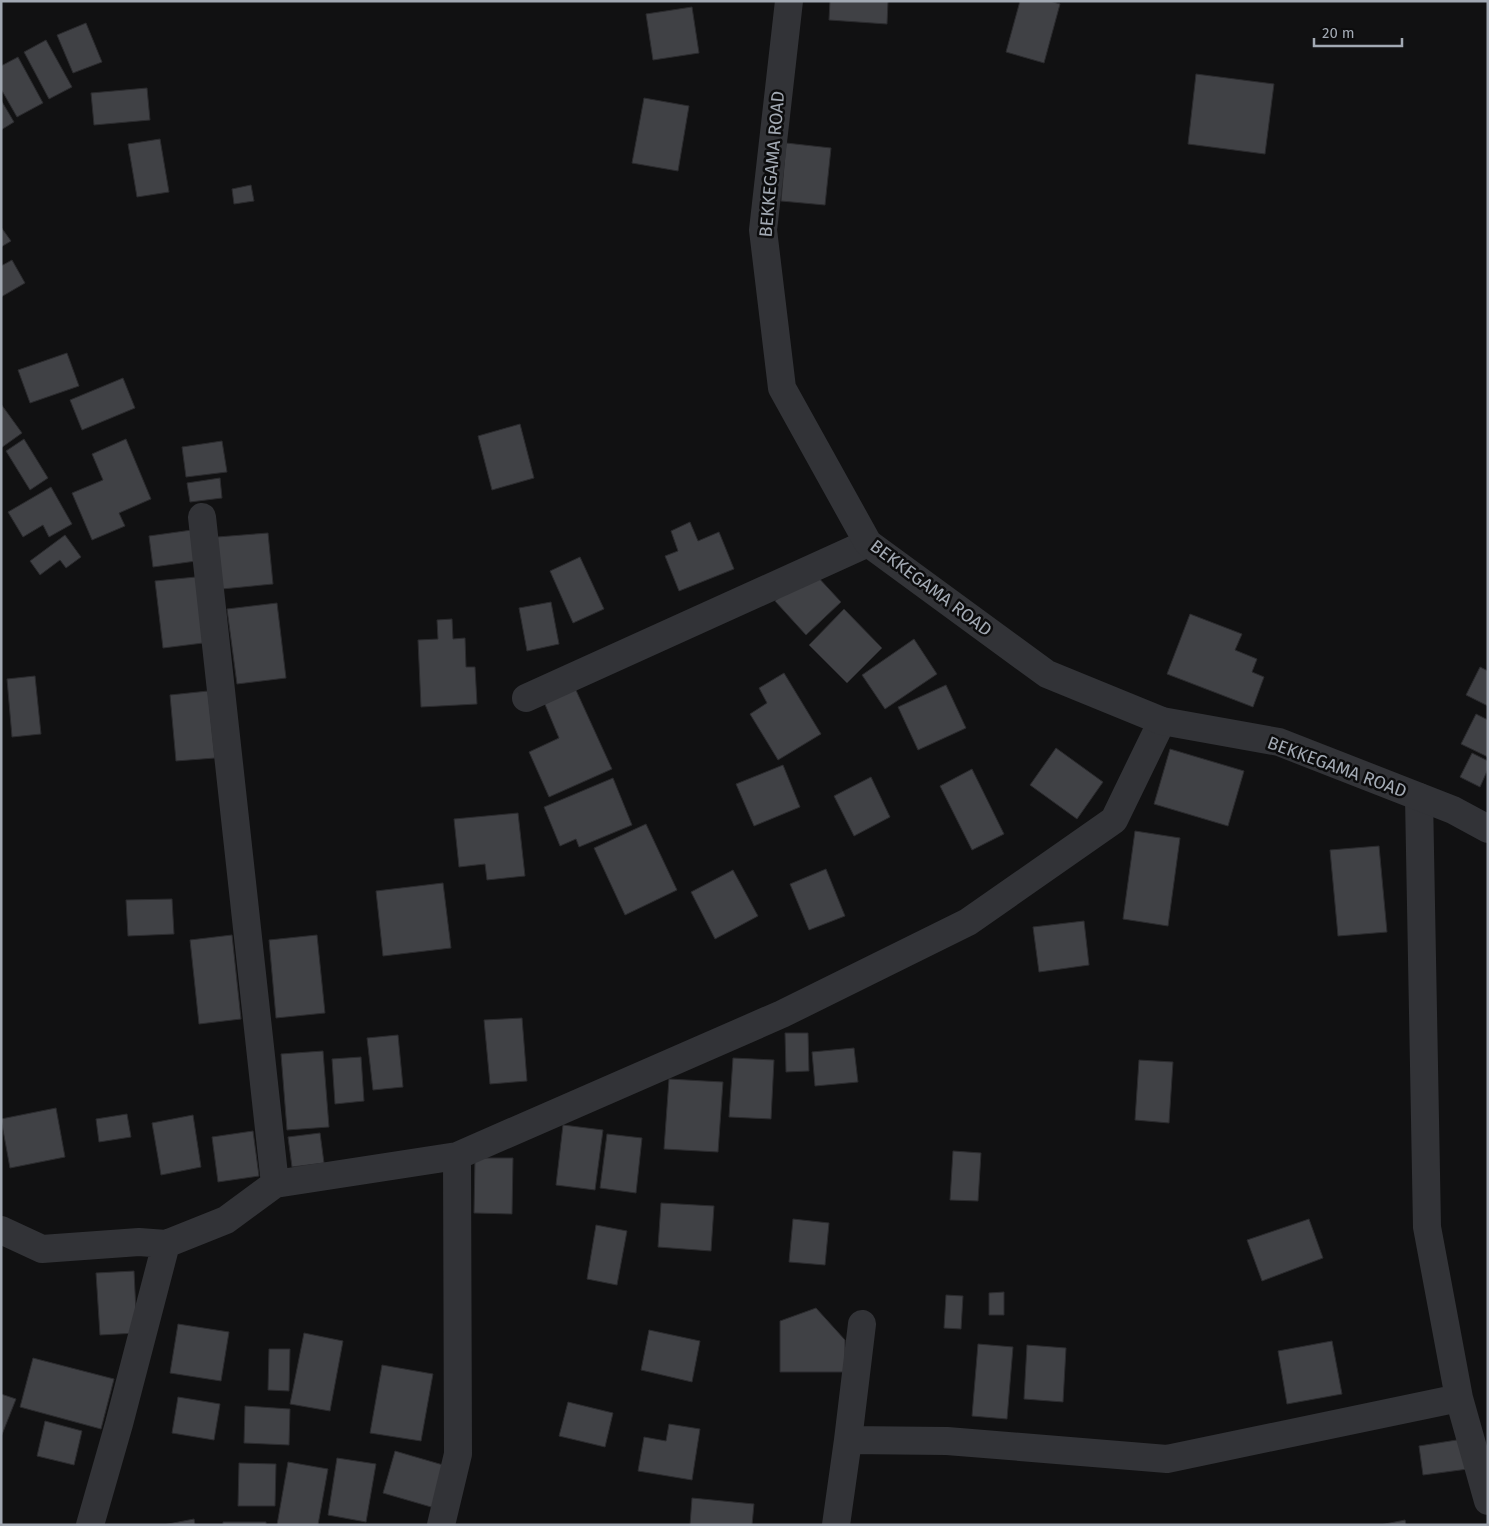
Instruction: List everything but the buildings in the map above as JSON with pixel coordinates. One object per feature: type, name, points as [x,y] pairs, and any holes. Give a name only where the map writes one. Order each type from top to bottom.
[{"type":"street","name":"BEKKEGAMA ROAD","points":[[789,1],[763,230],[782,388],[868,543],[1048,674],[1162,721],[1279,742],[1454,810],[1488,829]]},
{"type":"street","points":[[202,518],[275,1184]]},
{"type":"street","points":[[526,698],[868,543]]},
{"type":"street","points":[[1,1230],[42,1248],[139,1242],[166,1244],[226,1220],[275,1184],[458,1156],[782,1014],[968,922],[1114,820],[1162,721]]},
{"type":"street","points":[[1419,797],[1427,1227],[1459,1398],[1488,1501]]},
{"type":"street","points":[[441,1525],[458,1454],[458,1156]]},
{"type":"street","points":[[90,1525],[119,1424],[166,1244]]},
{"type":"street","points":[[836,1525],[862,1324]]},
{"type":"street","points":[[848,1440],[947,1441],[1167,1459],[1459,1398]]}]
